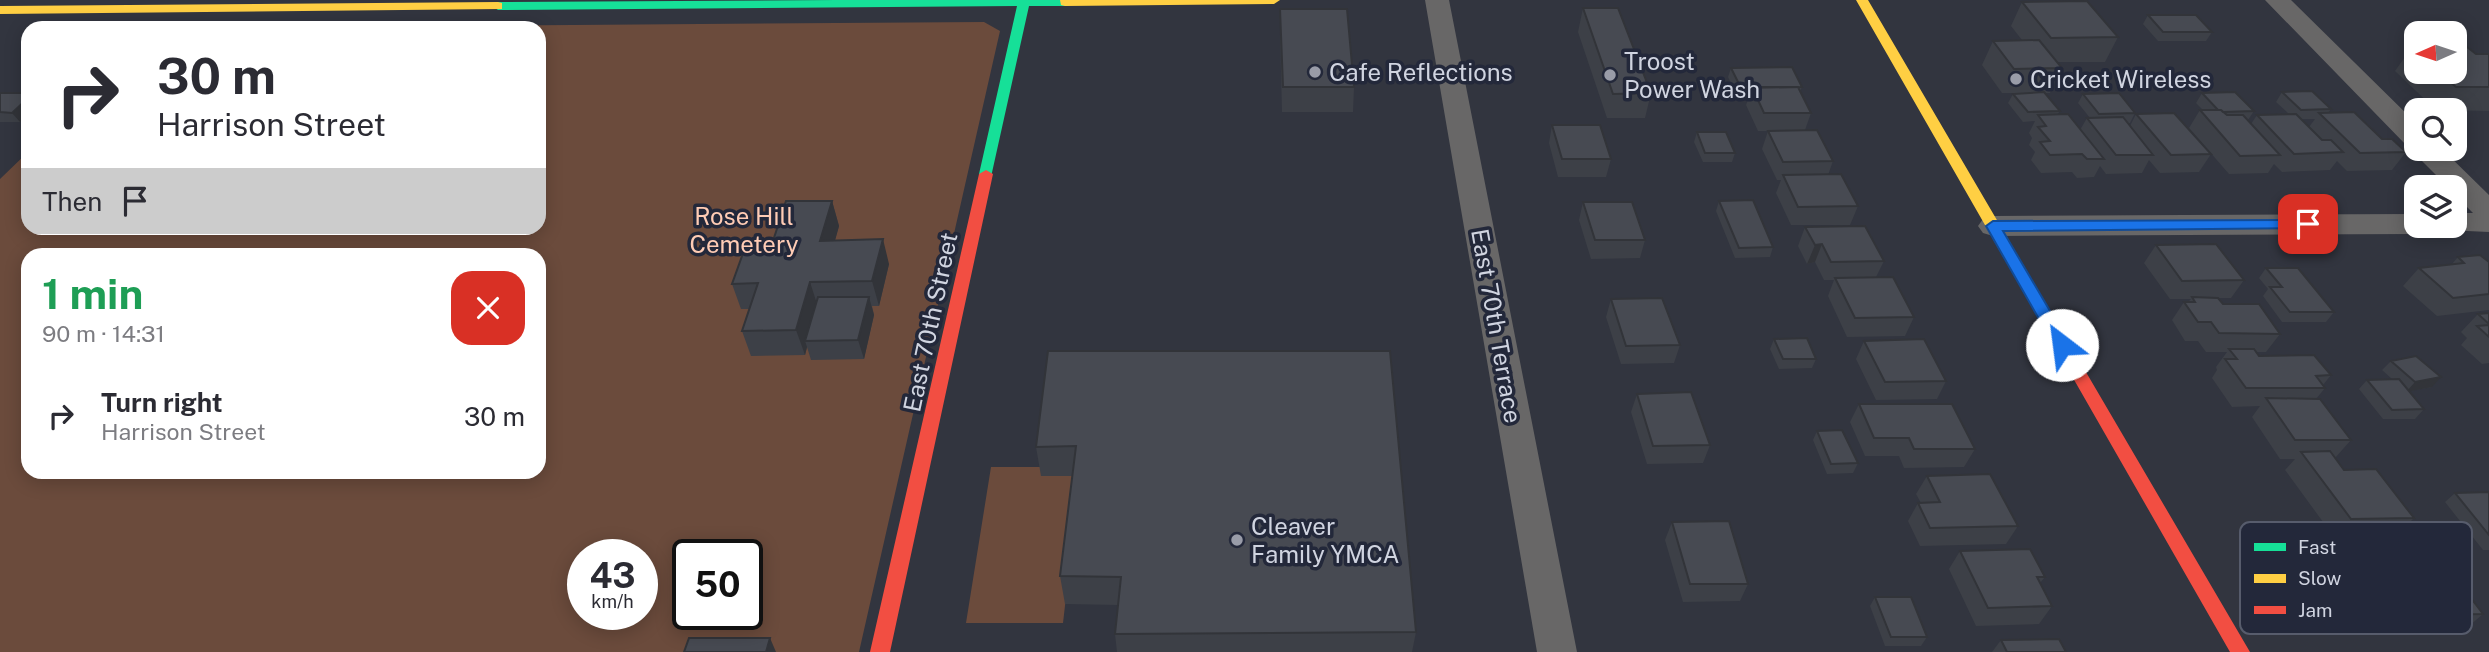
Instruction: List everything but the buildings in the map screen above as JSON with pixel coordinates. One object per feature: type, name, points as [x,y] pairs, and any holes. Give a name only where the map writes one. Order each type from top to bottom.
[{"type":"main road","points":[[0,10],[1274,0]]},
{"type":"main road","points":[[1863,0],[2240,652]]},
{"type":"main road","name":"East 70th Street","points":[[880,652],[1024,2]]},
{"type":"street","name":"East 70th Terrace","points":[[1437,0],[1557,652]]},
{"type":"street","points":[[2277,0],[2404,127]]},
{"type":"street","points":[[2438,161],[2489,212]]},
{"type":"street","points":[[2467,223],[2489,222]]},
{"type":"street","points":[[1993,226],[2404,224]]},
{"type":"green space","name":"Rose Hill Cemetery","points":[[984,22],[1000,31],[859,652],[0,652],[0,179],[21,159],[21,235],[546,235],[546,25]]},
{"type":"green space","points":[[991,467],[1043,467],[1080,476],[1063,623],[966,623]]},
{"type":"traffic: fast","points":[[986,174],[1024,2]]},
{"type":"traffic: fast","points":[[498,6],[1065,2]]},
{"type":"traffic: slow","points":[[1065,2],[1274,0]]},
{"type":"traffic: slow","points":[[1862,0],[2077,371]]},
{"type":"traffic: slow","points":[[0,10],[498,6]]},
{"type":"traffic: jam","points":[[880,652],[986,174]]},
{"type":"traffic: jam","points":[[2077,371],[2240,652]]},
{"type":"place","name":"Cafe Reflections","points":[[1315,72]]},
{"type":"place","name":"Troost Power Wash","points":[[1610,75]]},
{"type":"place","name":"Cricket Wireless","points":[[2016,79]]},
{"type":"place","name":"Cleaver Family YMCA","points":[[1237,540]]},
{"type":"route","points":[[2062,345],[1993,226],[2308,224]]}]
